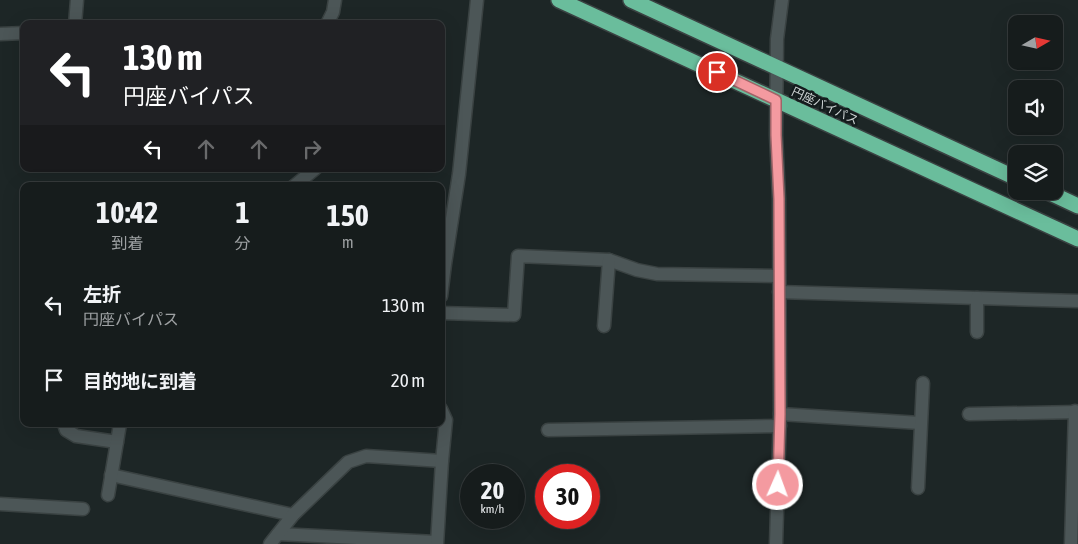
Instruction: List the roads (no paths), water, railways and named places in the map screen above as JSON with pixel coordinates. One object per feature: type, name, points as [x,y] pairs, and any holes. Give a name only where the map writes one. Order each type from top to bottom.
[{"type":"highway","name":"円座バイパス","points":[[558,0],[1078,239]]},
{"type":"highway","name":"円座バイパス","points":[[631,0],[1008,174]]},
{"type":"highway","points":[[1063,199],[1078,206]]},
{"type":"street","points":[[75,20],[77,0]]},
{"type":"street","points":[[328,20],[333,12],[335,0]]},
{"type":"street","points":[[445,253],[459,174],[477,0]]},
{"type":"street","points":[[776,544],[780,420],[779,199],[776,100],[777,39],[782,0]]},
{"type":"street","points":[[0,34],[20,33]]},
{"type":"street","points":[[299,182],[311,172]]},
{"type":"street","points":[[445,313],[514,315],[518,256],[609,260],[637,270],[657,274],[779,276]]},
{"type":"street","points":[[604,326],[609,260]]},
{"type":"street","points":[[779,292],[1078,300]]},
{"type":"street","points":[[977,298],[977,332]]},
{"type":"street","points":[[918,488],[923,383]]},
{"type":"street","points":[[970,414],[1077,411],[1071,544]]},
{"type":"street","points":[[274,539],[436,543],[445,418]]},
{"type":"street","points":[[548,430],[780,420],[920,423]]},
{"type":"street","points":[[65,427],[66,430],[76,436],[117,442]]},
{"type":"street","points":[[108,495],[120,427]]},
{"type":"street","points":[[274,539],[292,515],[348,462],[366,456],[442,461]]},
{"type":"street","points":[[111,475],[292,515]]},
{"type":"street","points":[[0,504],[83,510]]}]
